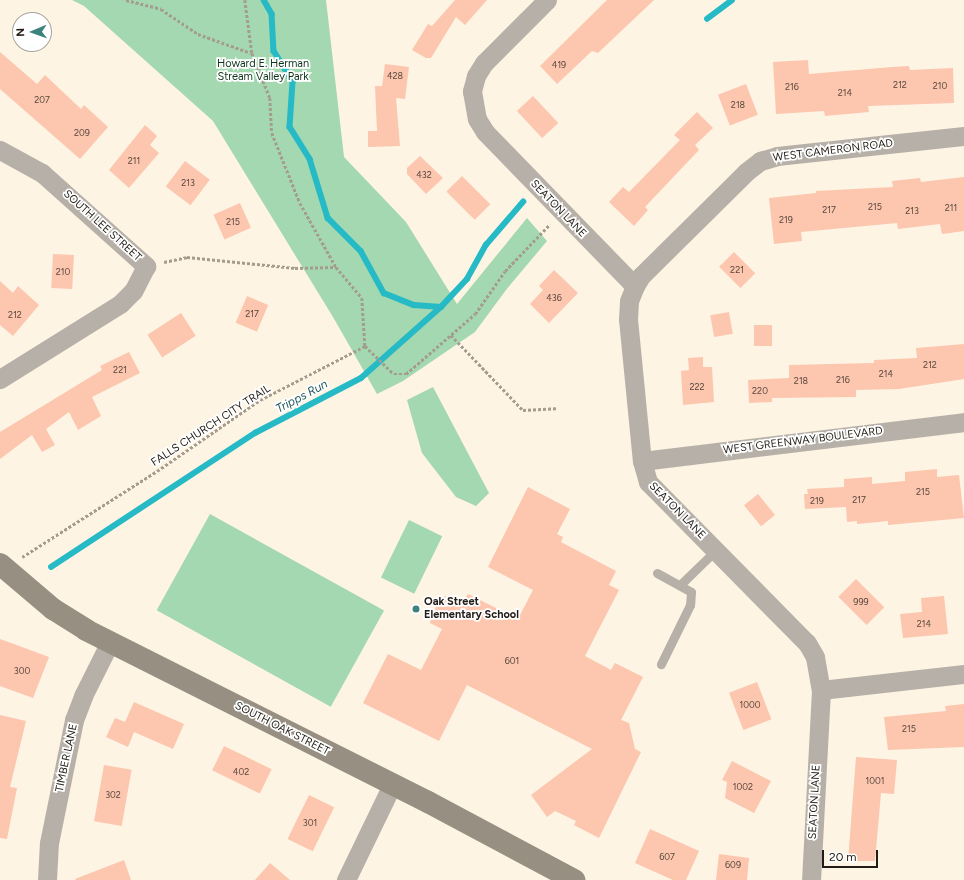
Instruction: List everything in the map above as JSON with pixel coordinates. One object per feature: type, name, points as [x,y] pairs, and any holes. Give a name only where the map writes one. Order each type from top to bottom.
[{"type":"street","name":"SEATON LANE","points":[[547,0],[484,63],[476,76],[472,92],[477,119],[484,132],[635,286],[629,301],[628,319],[642,461],[648,482],[807,643],[815,657],[821,690],[811,880]]},
{"type":"street","name":"WEST CAMERON ROAD","points":[[635,286],[658,260],[746,172],[760,161],[777,156],[964,136]]},
{"type":"street","name":"SOUTH LEE STREET","points":[[0,150],[42,173],[146,266],[137,285],[120,304],[0,379]]},
{"type":"street","name":"WEST GREENWAY BOULEVARD","points":[[642,461],[964,422]]},
{"type":"street","name":"SOUTH OAK STREET","points":[[11,566],[33,592],[63,616],[110,642],[392,785],[574,880]]},
{"type":"street","name":"TIMBER LANE","points":[[48,880],[49,843],[74,720],[83,696],[110,642]]},
{"type":"street","points":[[821,690],[964,674]]},
{"type":"street","points":[[346,880],[392,785]]},
{"type":"lane","points":[[680,585],[716,550]]},
{"type":"lane","points":[[657,573],[691,592],[690,605],[661,664]]},
{"type":"path","points":[[126,0],[161,9],[198,34],[252,53]]},
{"type":"path","points":[[245,0],[252,53],[270,98],[272,133],[300,203],[336,267],[362,298],[365,346],[394,374],[406,374],[475,314],[505,271],[561,212]]},
{"type":"path","points":[[146,266],[186,257],[295,268],[336,267]]},
{"type":"path","points":[[451,335],[523,410],[556,408]]},
{"type":"path","name":"FALLS CHURCH CITY TRAIL","points":[[11,566],[157,471],[260,400],[365,346]]},
{"type":"green space","name":"Howard E. Herman Stream Valley Park","points":[[72,0],[326,0],[344,157],[406,222],[457,304],[527,218],[547,241],[506,290],[475,332],[403,381],[377,394],[333,317],[213,121],[84,6]]},
{"type":"green space","points":[[433,387],[489,493],[476,506],[456,497],[422,453],[407,400]]},
{"type":"green space","points":[[210,514],[384,610],[331,707],[157,610]]},
{"type":"green space","points":[[409,520],[442,536],[414,594],[381,578]]},
{"type":"building","points":[[455,0],[487,0],[465,25],[456,17],[431,58],[426,58],[412,50],[428,24],[432,26]]},
{"type":"building","points":[[607,0],[654,0],[598,53],[592,51],[557,84],[540,66]]},
{"type":"building","points":[[0,52],[37,84],[45,75],[81,109],[84,105],[108,127],[80,159],[0,89]]},
{"type":"building","points":[[808,60],[809,74],[909,66],[910,70],[953,68],[954,103],[868,106],[869,112],[825,116],[824,111],[776,114],[773,62]]},
{"type":"building","points":[[385,64],[409,67],[405,99],[396,98],[400,146],[368,147],[368,131],[377,131],[375,86],[382,86]]},
{"type":"building","points":[[746,84],[758,115],[730,126],[718,95]]},
{"type":"building","points":[[533,96],[558,123],[542,138],[517,111]]},
{"type":"building","points":[[697,112],[713,128],[695,145],[699,150],[645,207],[648,210],[634,226],[609,202],[623,187],[629,192],[680,140],[674,135]]},
{"type":"building","points":[[145,125],[157,136],[150,145],[159,153],[129,188],[109,170]]},
{"type":"building","points":[[420,156],[443,178],[426,194],[407,174],[407,168]]},
{"type":"building","points":[[185,161],[210,180],[190,205],[166,187]]},
{"type":"building","points":[[462,176],[490,204],[475,220],[446,192]]},
{"type":"building","points":[[964,177],[964,231],[942,234],[940,224],[898,229],[897,223],[801,232],[802,241],[774,244],[769,198],[816,193],[816,191],[893,187],[892,181],[920,178],[921,182]]},
{"type":"building","points":[[240,203],[251,228],[224,239],[214,215]]},
{"type":"building","points":[[734,252],[755,273],[740,288],[719,267]]},
{"type":"building","points":[[53,254],[74,255],[72,289],[51,288]]},
{"type":"building","points":[[554,270],[578,293],[549,323],[530,304],[543,290],[539,286]]},
{"type":"building","points":[[0,281],[13,293],[18,286],[39,305],[13,336],[0,325]]},
{"type":"building","points":[[247,296],[268,305],[257,332],[236,323]]},
{"type":"building","points":[[729,312],[733,334],[714,337],[710,315]]},
{"type":"building","points":[[181,313],[196,336],[162,357],[147,335]]},
{"type":"building","points":[[754,325],[772,325],[772,346],[754,346]]},
{"type":"building","points":[[964,344],[964,379],[899,389],[856,390],[856,397],[772,398],[772,402],[749,403],[748,380],[789,378],[789,365],[874,363],[874,360],[917,358],[916,348]]},
{"type":"building","points":[[129,352],[140,373],[92,397],[101,416],[78,430],[69,412],[46,429],[55,445],[42,452],[32,435],[0,459],[0,432],[102,370],[100,366]]},
{"type":"building","points":[[703,357],[703,367],[712,367],[714,402],[683,405],[681,371],[689,370],[688,358]]},
{"type":"building","points":[[937,469],[937,477],[959,475],[964,518],[888,525],[888,521],[857,524],[857,521],[847,522],[846,507],[805,509],[804,494],[808,494],[807,489],[844,487],[844,479],[872,477],[872,484],[905,481],[905,472]]},
{"type":"building","points":[[528,487],[570,509],[557,534],[563,537],[561,542],[616,571],[609,585],[619,590],[585,656],[611,670],[615,663],[643,677],[621,720],[629,723],[635,749],[641,752],[599,838],[574,825],[576,821],[555,811],[547,817],[531,795],[592,749],[467,685],[439,741],[363,703],[388,654],[421,670],[442,629],[430,623],[439,601],[445,596],[462,605],[468,594],[518,619],[533,590],[488,567]]},
{"type":"building","points":[[758,494],[775,515],[761,526],[744,505]]},
{"type":"building","points":[[856,579],[884,607],[867,625],[838,597]]},
{"type":"building","points":[[944,596],[948,634],[903,638],[900,614],[922,612],[921,598]]},
{"type":"building","points":[[0,639],[49,657],[33,698],[0,686]]},
{"type":"building","points":[[757,682],[771,719],[743,730],[729,693]]},
{"type":"building","points":[[134,702],[184,724],[173,749],[134,732],[128,747],[106,737],[115,718],[125,722]]},
{"type":"building","points":[[964,704],[964,747],[888,750],[884,717],[946,711],[945,706]]},
{"type":"building","points":[[0,715],[26,721],[10,787],[17,788],[7,839],[0,838]]},
{"type":"building","points":[[224,746],[272,769],[260,794],[212,770]]},
{"type":"building","points":[[856,757],[897,760],[894,794],[881,793],[875,861],[848,861]]},
{"type":"building","points":[[732,761],[771,781],[754,813],[725,798],[727,782],[722,780]]},
{"type":"building","points":[[104,765],[132,770],[122,826],[94,821]]},
{"type":"building","points":[[309,795],[334,807],[313,851],[288,839]]},
{"type":"building","points":[[650,829],[699,851],[686,880],[673,880],[635,863]]},
{"type":"building","points":[[719,854],[749,858],[747,880],[716,880]]},
{"type":"building","points":[[124,860],[131,880],[75,879]]},
{"type":"building","points":[[270,863],[290,880],[255,880]]},
{"type":"waterway","points":[[264,0],[272,14],[274,51],[293,82],[290,127],[310,159],[328,218],[361,251],[384,293],[414,305],[441,307]]},
{"type":"waterway","name":"Tripps Run","points":[[707,19],[732,0]]},
{"type":"waterway","name":"Tripps Run","points":[[51,567],[255,433],[361,378],[441,307],[467,279],[486,245],[523,202]]},
{"type":"place","name":"Oak Street Elementary School","points":[[416,609]]}]
